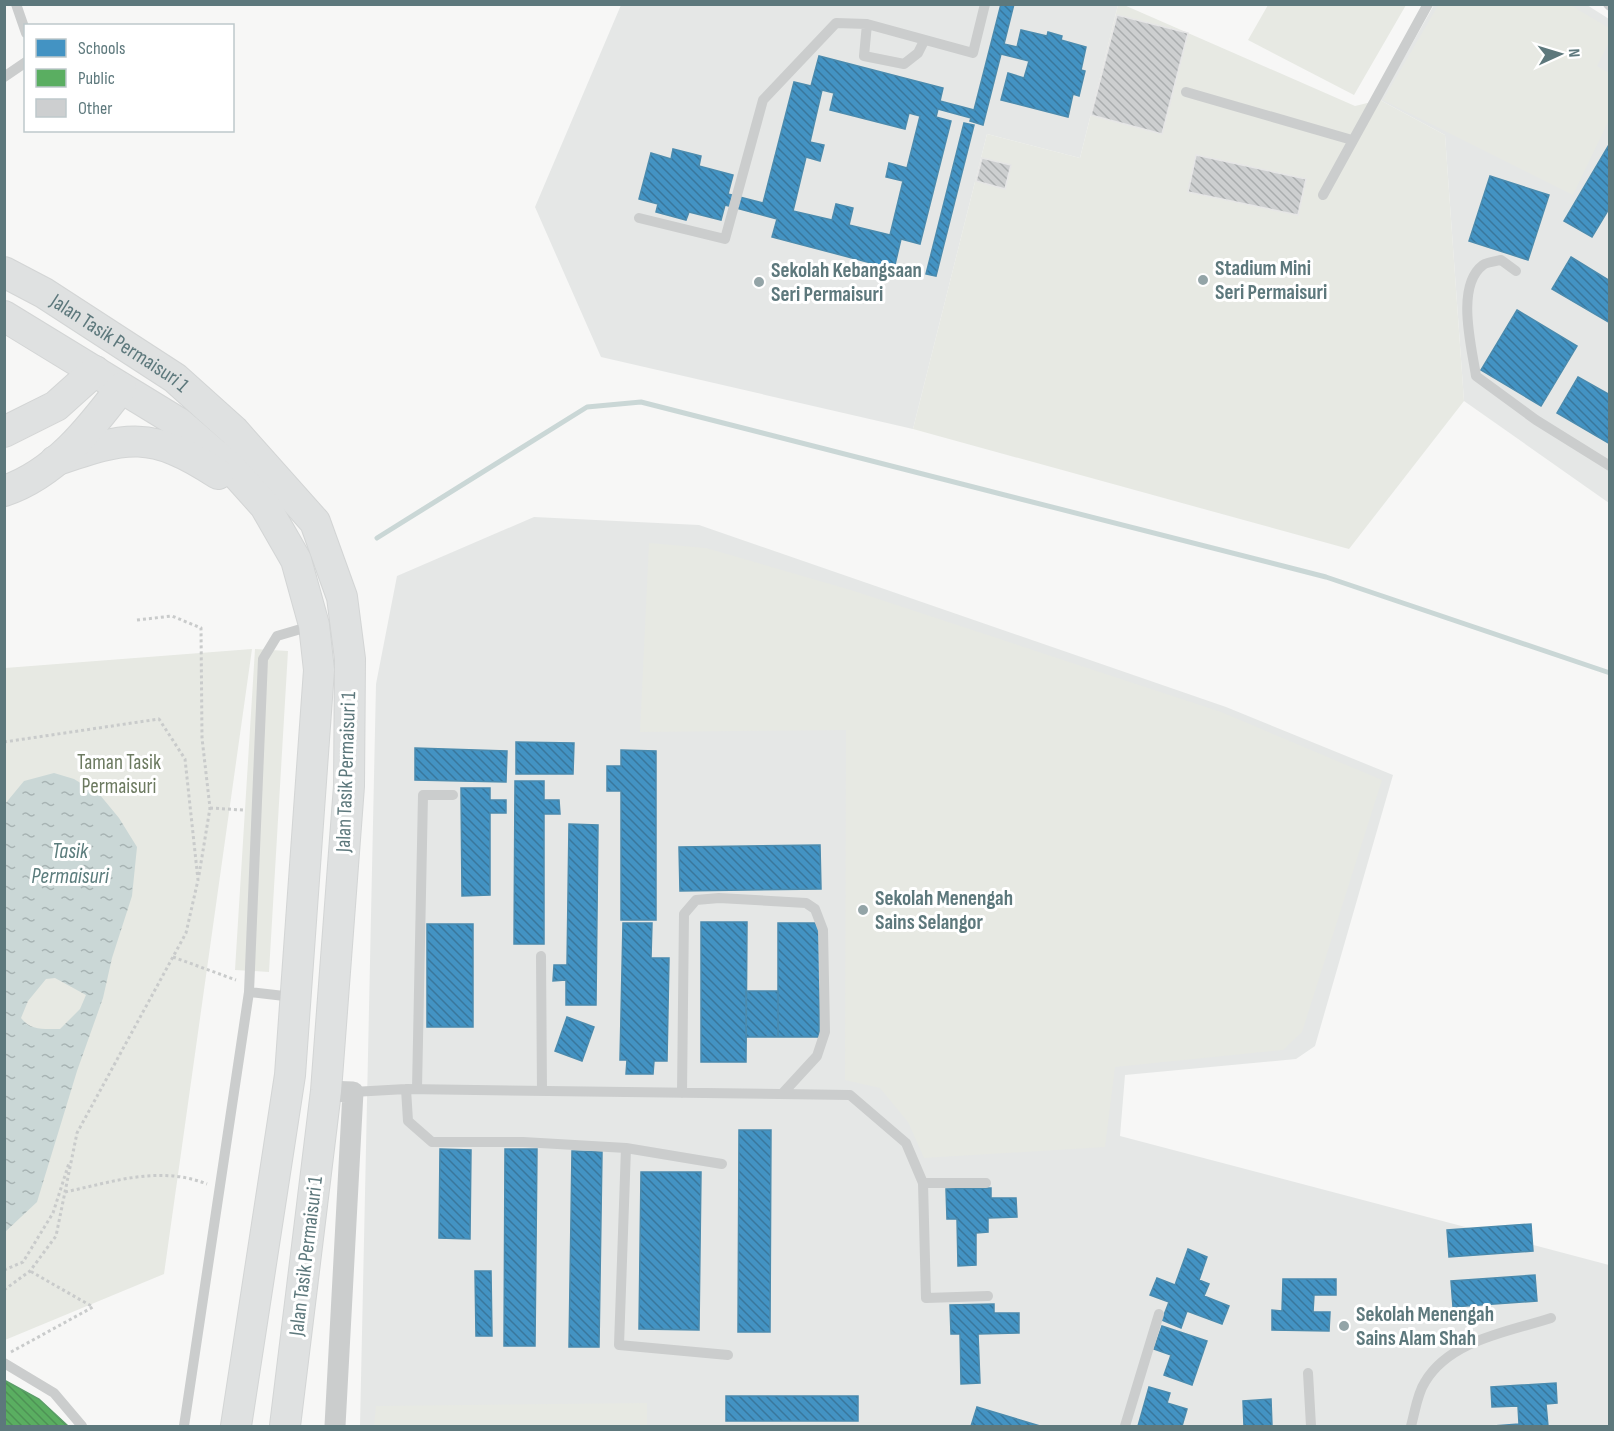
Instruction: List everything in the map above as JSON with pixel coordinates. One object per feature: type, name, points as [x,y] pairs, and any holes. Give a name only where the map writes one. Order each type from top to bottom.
[{"type":"main road","points":[[4,273],[46,313],[101,349],[110,375],[82,439],[27,483],[4,491]]},
{"type":"main road","name":"Jalan Tasik Permaisuri 1","points":[[4,273],[44,293],[175,378],[234,431],[315,522],[342,597],[350,659],[339,1091],[285,1426]]},
{"type":"main road","name":"Jalan Tasik Permaisuri 1","points":[[4,316],[110,375],[179,423],[231,468],[265,506],[297,560],[314,625],[319,670],[290,1074],[236,1426]]},
{"type":"main road","points":[[4,432],[110,375],[137,374],[200,414],[234,431]]},
{"type":"main road","points":[[54,460],[108,443],[139,440],[165,445],[198,461],[265,506]]},
{"type":"main road","points":[[308,820],[346,823]]},
{"type":"street","points":[[335,1426],[339,1091]]},
{"type":"lane","points":[[16,4],[24,27]]},
{"type":"lane","points":[[639,218],[725,239],[762,100],[836,23],[867,24],[972,53],[985,4]]},
{"type":"lane","points":[[1323,195],[1428,4]]},
{"type":"lane","points":[[867,24],[864,56],[904,64],[918,54],[924,41]]},
{"type":"lane","points":[[4,77],[24,63]]},
{"type":"lane","points":[[1186,92],[1352,140]]},
{"type":"lane","points":[[1516,271],[1501,260],[1484,264],[1475,275],[1465,310],[1476,376],[1536,420],[1610,466]]},
{"type":"lane","points":[[184,1426],[249,992],[263,659],[277,636],[314,625]]},
{"type":"lane","points":[[453,795],[423,795],[408,1121],[432,1142],[523,1142],[626,1148],[722,1164]]},
{"type":"lane","points":[[682,1093],[684,914],[696,900],[719,898],[806,903],[815,909],[823,930],[825,1032],[817,1056],[782,1094]]},
{"type":"lane","points":[[541,956],[542,1091]]},
{"type":"lane","points":[[249,992],[295,997]]},
{"type":"lane","points":[[339,1091],[411,1089],[850,1095],[906,1143],[923,1184],[926,1299],[988,1296]]},
{"type":"lane","points":[[626,1148],[619,1345],[728,1355]]},
{"type":"lane","points":[[923,1184],[986,1183]]},
{"type":"lane","points":[[1125,1426],[1159,1314]]},
{"type":"lane","points":[[1411,1426],[1424,1384],[1438,1363],[1467,1346],[1551,1318]]},
{"type":"lane","points":[[4,1363],[54,1393],[82,1426]]},
{"type":"lane","points":[[1308,1373],[1311,1426]]},
{"type":"path","points":[[4,1290],[30,1271],[56,1236],[77,1133],[186,933],[198,880],[210,808],[202,738],[201,628],[172,616],[137,620]]},
{"type":"path","points":[[4,742],[159,719],[185,759],[198,880]]},
{"type":"path","points":[[210,808],[240,810]]},
{"type":"path","points":[[173,957],[222,975]]},
{"type":"path","points":[[4,1270],[23,1263],[53,1214],[74,1148]]},
{"type":"path","points":[[65,1192],[153,1174],[193,1179],[219,1189]]},
{"type":"path","points":[[4,1355],[93,1306],[30,1271]]},
{"type":"shaded area","name":"Sekolah Kebangsaan Seri Permaisuri","points":[[621,5],[1118,5],[1080,158],[987,134],[913,429],[601,357],[535,207]]},
{"type":"shaded area","points":[[1434,5],[1587,5],[1609,19],[1609,503],[1464,401],[1445,135],[1380,100]]},
{"type":"shaded area","name":"Sekolah Menengah Sains Selangor","points":[[534,517],[699,525],[1226,707],[1393,775],[1315,1046],[1296,1059],[1125,1075],[1120,1136],[1609,1265],[1609,1426],[360,1426],[376,684],[397,576]]},
{"type":"green space","points":[[1439,4],[1570,5],[1609,28],[1609,42],[1597,66],[1609,73],[1609,120],[1573,195],[1383,100]]},
{"type":"green space","name":"Stadium Mini Seri Permaisuri","points":[[1118,5],[1124,5],[1355,106],[1380,100],[1445,135],[1464,401],[1349,549],[913,429],[987,134],[1080,158]]},
{"type":"green space","points":[[1268,5],[1406,5],[1354,95],[1248,40]]},
{"type":"green space","points":[[649,543],[706,548],[854,591],[1221,712],[1382,780],[1302,1032],[1283,1050],[1115,1067],[1105,1147],[924,1158],[908,1122],[880,1088],[845,1080],[846,730],[640,732]]},
{"type":"green space","name":"Taman Tasik Permaisuri","points":[[252,649],[164,1274],[5,1340],[5,668]]},
{"type":"green space","points":[[255,649],[288,651],[269,972],[235,970]]},
{"type":"green space","points":[[647,1403],[647,1426],[374,1426],[376,1406]]},
{"type":"water","name":"Tasik Permaisuri","points":[[54,773],[74,779],[100,795],[119,818],[137,847],[132,896],[112,958],[103,998],[77,1071],[37,1202],[5,1232],[5,804],[24,781]],"holes":[[[55,978],[86,995],[80,1009],[60,1029],[34,1027],[21,1018],[28,1001],[46,979]]]},
{"type":"building: Schools","points":[[1001,4],[1014,4],[1004,44],[1017,47],[1021,30],[1047,36],[1048,32],[1062,36],[1061,40],[1086,47],[1081,70],[1085,71],[1079,96],[1073,94],[1068,117],[1001,100],[1008,73],[1024,78],[1029,61],[1001,54],[983,125],[970,121],[971,118],[938,109],[936,117],[951,121],[920,244],[901,239],[894,269],[772,237],[777,219],[725,205],[721,220],[689,212],[686,220],[656,212],[658,204],[639,199],[651,153],[671,159],[673,149],[701,156],[699,166],[733,175],[728,194],[763,203],[794,82],[811,86],[819,56],[943,88],[940,101],[974,110]],"holes":[[[822,90],[834,93],[830,110],[905,129],[909,113],[920,116],[907,168],[889,163],[886,177],[903,181],[890,235],[849,225],[853,208],[836,204],[832,220],[793,211],[806,157],[820,161],[824,145],[810,142]]]},
{"type":"building: Schools","points":[[964,123],[974,125],[936,276],[926,274]]},
{"type":"building: Schools","points":[[1610,143],[1610,207],[1592,237],[1564,221]]},
{"type":"building: Schools","points":[[1490,176],[1549,195],[1528,260],[1469,241]]},
{"type":"building: Schools","points":[[1571,257],[1610,281],[1610,323],[1552,289]]},
{"type":"building: Schools","points":[[1517,310],[1577,346],[1541,406],[1481,370]]},
{"type":"building: Schools","points":[[1578,377],[1610,395],[1610,444],[1557,413]]},
{"type":"building: Schools","points":[[516,742],[574,743],[573,774],[516,774]]},
{"type":"building: Schools","points":[[415,748],[507,751],[506,782],[415,780]]},
{"type":"building: Schools","points":[[621,750],[656,751],[656,920],[621,920],[621,791],[607,791],[607,766],[621,766]]},
{"type":"building: Schools","points":[[515,781],[544,781],[544,800],[559,800],[560,814],[544,814],[544,944],[514,944]]},
{"type":"building: Schools","points":[[461,788],[490,788],[490,800],[506,800],[506,813],[490,813],[490,895],[462,896]]},
{"type":"building: Schools","points":[[569,824],[598,825],[596,1005],[566,1005],[566,980],[553,981],[554,965],[567,965]]},
{"type":"building: Schools","points":[[820,845],[821,889],[680,891],[679,847]]},
{"type":"building: Schools","points":[[701,922],[747,922],[746,1062],[701,1062]]},
{"type":"building: Schools","points":[[623,923],[652,923],[651,958],[669,958],[667,1061],[654,1061],[653,1074],[626,1074],[627,1060],[620,1060]]},
{"type":"building: Schools","points":[[778,923],[820,923],[819,1037],[778,1037]]},
{"type":"building: Schools","points":[[427,924],[473,924],[473,1027],[427,1027]]},
{"type":"building: Schools","points":[[746,991],[778,991],[778,1037],[746,1037]]},
{"type":"building: Schools","points":[[567,1017],[594,1027],[582,1061],[555,1051]]},
{"type":"building: Schools","points":[[739,1130],[771,1130],[770,1332],[738,1332]]},
{"type":"building: Schools","points":[[440,1149],[471,1150],[470,1239],[439,1238]]},
{"type":"building: Schools","points":[[505,1149],[537,1149],[535,1346],[504,1346]]},
{"type":"building: Schools","points":[[572,1151],[602,1152],[599,1347],[569,1347]]},
{"type":"building: Schools","points":[[641,1172],[701,1172],[699,1330],[639,1329]]},
{"type":"building: Schools","points":[[991,1188],[991,1198],[1016,1198],[1017,1217],[988,1218],[988,1232],[976,1233],[976,1265],[958,1266],[957,1219],[947,1219],[946,1189]]},
{"type":"building: Schools","points":[[1531,1224],[1533,1251],[1449,1257],[1447,1230]]},
{"type":"building: Schools","points":[[1188,1249],[1207,1257],[1199,1280],[1209,1284],[1204,1296],[1229,1306],[1222,1324],[1187,1311],[1181,1328],[1162,1320],[1169,1302],[1150,1295],[1157,1278],[1175,1285]]},
{"type":"building: Schools","points":[[475,1271],[491,1271],[492,1336],[476,1336]]},
{"type":"building: Schools","points":[[1535,1275],[1537,1301],[1453,1307],[1451,1281]]},
{"type":"building: Schools","points":[[1283,1279],[1336,1279],[1336,1295],[1314,1295],[1313,1312],[1330,1312],[1329,1331],[1272,1330],[1272,1310],[1282,1311]]},
{"type":"building: Schools","points":[[994,1304],[994,1313],[1019,1313],[1019,1333],[978,1334],[980,1383],[961,1384],[960,1334],[951,1334],[950,1305]]},
{"type":"building: Schools","points":[[1162,1326],[1207,1341],[1192,1385],[1164,1375],[1171,1355],[1154,1349]]},
{"type":"building: Schools","points":[[1556,1383],[1557,1403],[1546,1404],[1548,1426],[1493,1426],[1519,1424],[1518,1406],[1492,1407],[1491,1387]]},
{"type":"building: Schools","points":[[1149,1387],[1170,1393],[1167,1403],[1187,1409],[1182,1426],[1138,1426]]},
{"type":"building: Schools","points":[[726,1396],[858,1396],[858,1421],[726,1421]]},
{"type":"building: Schools","points":[[1271,1399],[1272,1426],[1244,1426],[1243,1401]]},
{"type":"building: Schools","points":[[977,1407],[1040,1426],[971,1426]]},
{"type":"building: Public","points":[[4,1380],[39,1399],[68,1426],[4,1426]]},
{"type":"building: Other","points":[[1117,15],[1188,33],[1162,134],[1091,115]]},
{"type":"building: Other","points":[[1196,155],[1306,179],[1298,215],[1188,192]]},
{"type":"building: Other","points":[[982,158],[1011,165],[1005,189],[976,181]]},
{"type":"waterway","points":[[377,538],[587,407],[641,402],[1326,577],[1610,673]]},
{"type":"place","name":"Stadium Mini Seri Permaisuri","points":[[1203,280]]},
{"type":"place","name":"Sekolah Kebangsaan Seri Permaisuri","points":[[759,282]]},
{"type":"place","name":"Sekolah Menengah Sains Selangor","points":[[863,910]]},
{"type":"place","name":"Sekolah Menengah Sains Alam Shah","points":[[1344,1326]]}]
